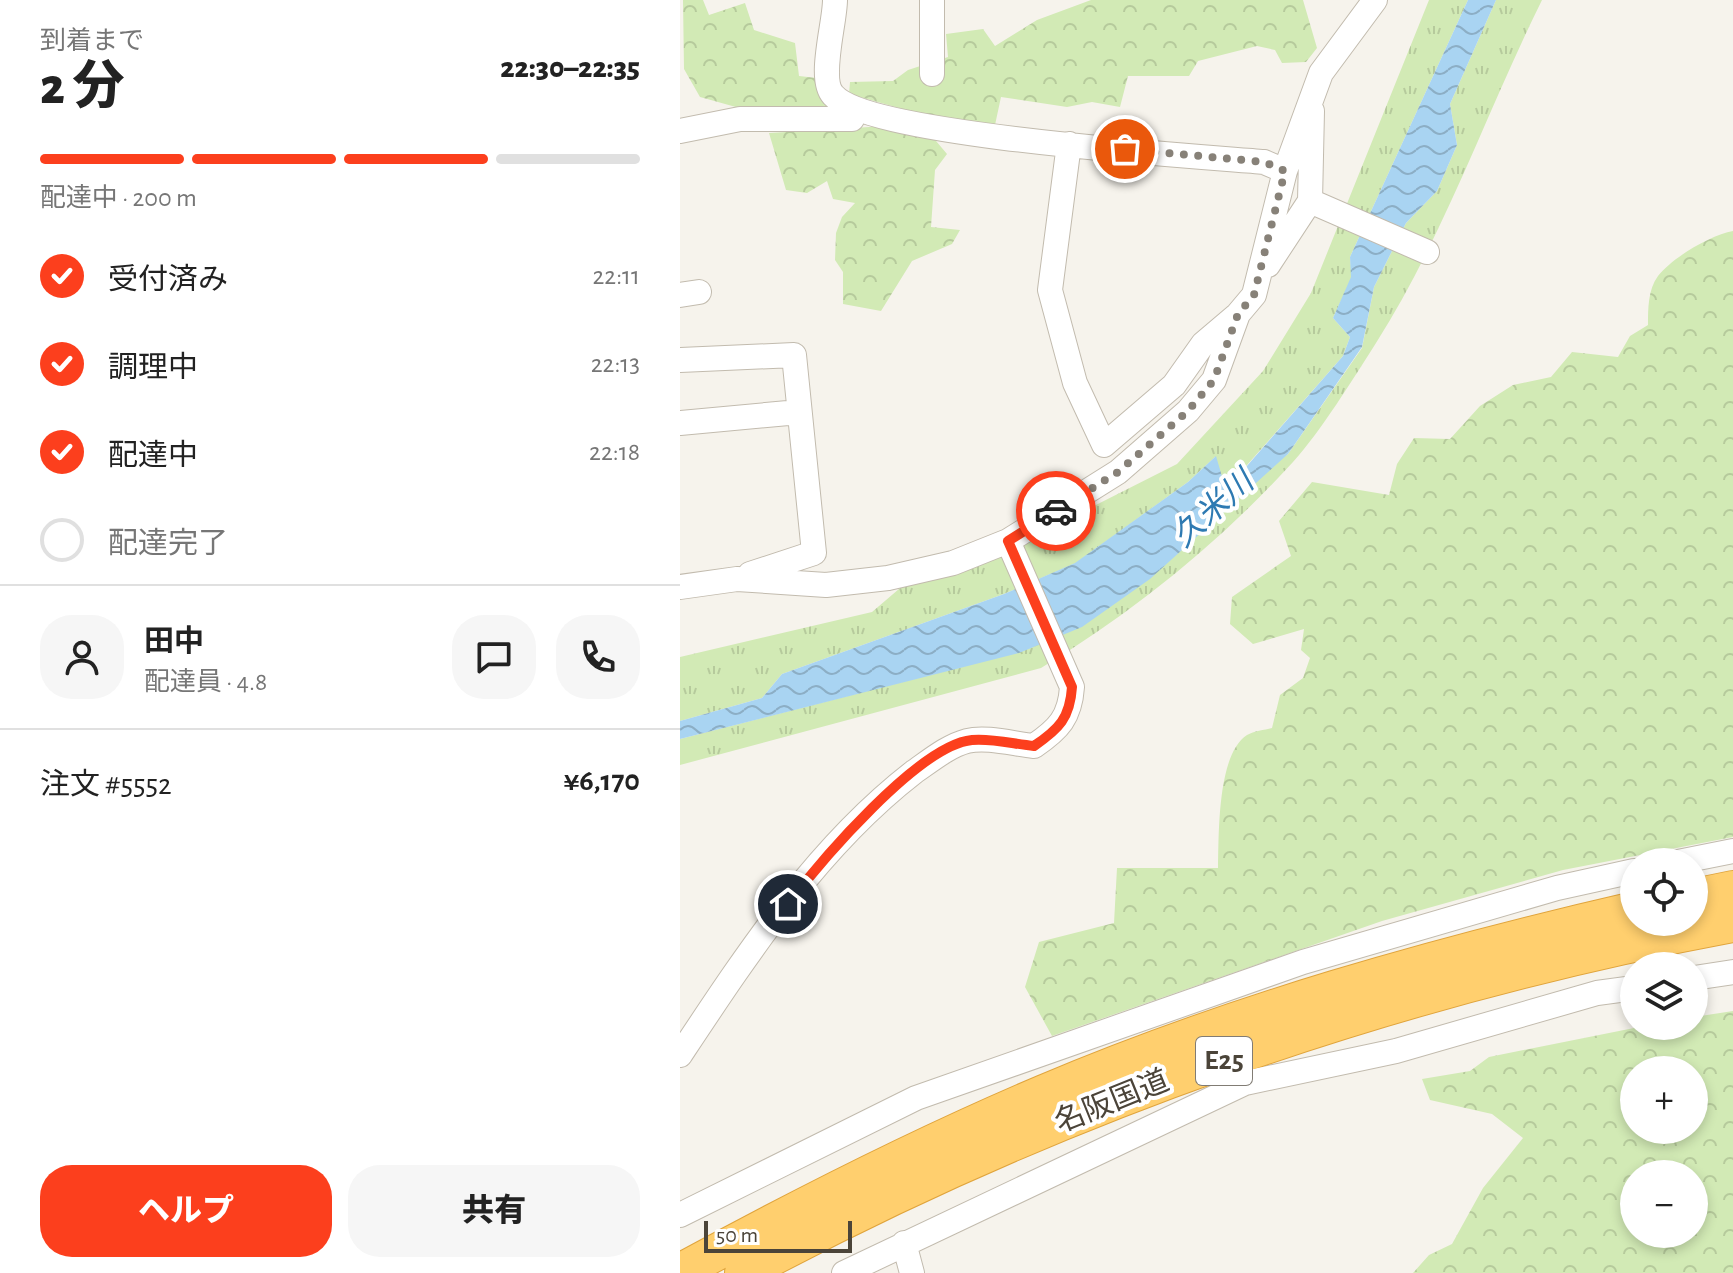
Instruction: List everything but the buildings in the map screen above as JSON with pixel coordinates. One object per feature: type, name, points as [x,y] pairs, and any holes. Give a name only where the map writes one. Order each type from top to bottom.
[{"type":"highway","points":[[1708,894],[1733,889]]},
{"type":"highway","name":"名阪国道","points":[[680,1272],[923,1147],[1047,1092],[1301,1000],[1430,962],[1620,914]]},
{"type":"highway","name":"名阪国道","points":[[743,1273],[939,1175],[1179,1076],[1431,995],[1555,962],[1733,924]]},
{"type":"highway","points":[[1555,962],[1733,936]]},
{"type":"street","points":[[835,0],[825,82],[833,95],[847,106],[933,128],[1264,162],[1285,171]]},
{"type":"street","points":[[932,0],[932,74]]},
{"type":"street","points":[[1069,144],[1050,290],[1075,383],[1104,445],[1174,385],[1203,344],[1238,314],[1254,295],[1285,171],[1321,73],[1375,0]]},
{"type":"street","points":[[1260,274],[1277,255],[1310,201],[1314,150],[1311,100]]},
{"type":"street","points":[[680,131],[740,119],[852,119]]},
{"type":"street","points":[[1310,201],[1427,252]]},
{"type":"street","points":[[737,579],[826,585],[888,578],[953,563],[1008,541],[1118,472],[1188,411],[1214,380],[1238,314]]},
{"type":"street","points":[[680,360],[794,355],[814,553],[737,579],[680,587]]},
{"type":"street","points":[[680,423],[799,412]]},
{"type":"street","points":[[680,1055],[736,971],[805,882],[849,830],[892,789],[957,744],[972,740],[1034,746],[1058,729],[1070,711],[1072,687],[1008,541]]},
{"type":"street","points":[[1708,856],[1733,851]]},
{"type":"street","points":[[680,1215],[916,1098],[1164,1014],[1303,962],[1557,888],[1620,874]]},
{"type":"street","points":[[1708,976],[1733,972]]},
{"type":"street","points":[[844,1273],[1245,1083],[1396,1051],[1597,993],[1620,990]]},
{"type":"street","points":[[904,1243],[912,1273]]},
{"type":"green space","points":[[683,0],[703,0],[709,15],[745,3],[754,30],[795,43],[799,76],[817,78],[830,107],[743,109],[700,97],[684,69]]},
{"type":"green space","points":[[1091,0],[1303,0],[1317,48],[1306,62],[1282,63],[1275,50],[1257,46],[1198,61],[1189,76],[1128,76],[1120,107],[1092,102],[1067,107],[1001,97],[995,125],[935,118],[849,94],[850,82],[893,81],[908,70],[948,57],[946,34],[983,29],[995,46],[1037,20]]},
{"type":"green space","points":[[1429,0],[1468,0],[1350,257],[1352,277],[1333,318],[1350,337],[1343,356],[1225,490],[1215,457],[1188,482],[1076,563],[1004,594],[782,674],[762,698],[680,721],[680,657],[872,612],[906,583],[993,557],[1177,464],[1263,371],[1311,293]]},
{"type":"green space","points":[[1496,0],[1542,0],[1444,217],[1400,302],[1326,420],[1265,492],[1205,548],[1142,600],[1041,668],[680,765],[680,739],[1019,652],[1288,454],[1362,348],[1374,287],[1406,223],[1437,191],[1457,145],[1450,104]]},
{"type":"green space","points":[[886,126],[931,135],[947,154],[935,170],[931,227],[960,230],[952,244],[912,261],[881,311],[843,304],[843,272],[835,260],[836,233],[842,217],[855,203],[833,199],[827,181],[807,193],[786,190],[769,133]]},
{"type":"green space","points":[[1733,231],[1733,837],[1676,848],[1620,848],[1620,859],[1563,870],[1382,921],[1052,1036],[1025,987],[1039,942],[1114,923],[1117,868],[1218,868],[1222,796],[1230,759],[1247,735],[1272,728],[1280,695],[1303,678],[1310,658],[1301,650],[1304,629],[1253,644],[1230,624],[1232,597],[1291,556],[1279,521],[1312,482],[1389,495],[1397,464],[1414,438],[1450,439],[1480,406],[1513,385],[1551,377],[1572,352],[1618,357],[1630,336],[1648,325],[1650,293],[1658,276],[1693,248]]},
{"type":"green space","points":[[1733,1011],[1733,1273],[1413,1273],[1429,1255],[1452,1244],[1483,1188],[1523,1138],[1492,1114],[1430,1100],[1422,1079],[1470,1071],[1489,1057],[1620,1031],[1620,1040],[1708,1040],[1708,1015]]},
{"type":"water","name":"久米川","points":[[1468,0],[1496,0],[1450,104],[1457,145],[1437,191],[1406,223],[1374,287],[1362,347],[1288,454],[1150,579],[1082,627],[1019,653],[680,739],[680,721],[762,698],[782,674],[1004,594],[1075,563],[1188,482],[1216,456],[1226,490],[1343,356],[1350,337],[1333,318],[1351,277],[1350,257]]},
{"type":"way so far","points":[[1056,511],[1118,472],[1188,411],[1214,380],[1238,314],[1254,295],[1285,171],[1264,162],[1125,149]]},
{"type":"route","points":[[788,904],[849,830],[892,789],[922,766],[957,744],[972,740],[1034,746],[1058,729],[1070,711],[1072,687],[1008,541],[1056,511]]}]
